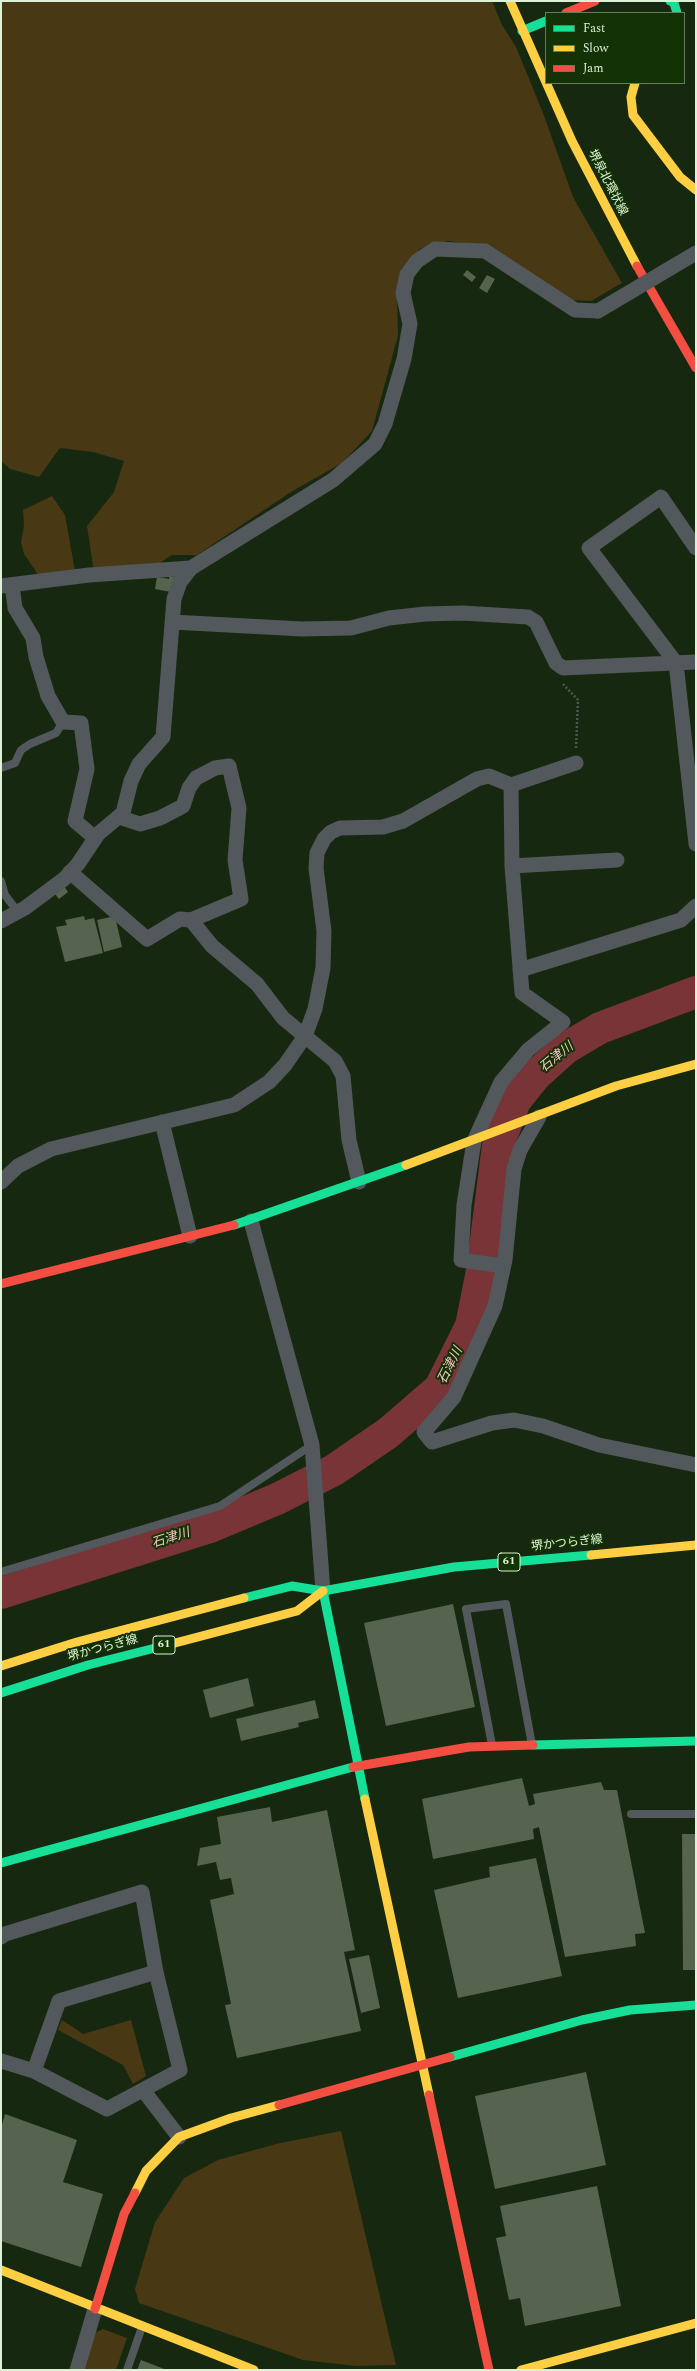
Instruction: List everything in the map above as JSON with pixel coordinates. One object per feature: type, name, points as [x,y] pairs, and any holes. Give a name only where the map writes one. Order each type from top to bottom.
[{"type":"street","name":"堺泉北環状線","points":[[510,1],[545,82]]},
{"type":"street","points":[[568,12],[595,1]]},
{"type":"street","points":[[670,1],[674,3],[677,12]]},
{"type":"street","points":[[522,31],[545,21]]},
{"type":"street","name":"堺泉北環状線","points":[[546,84],[572,141],[625,244],[696,368]]},
{"type":"street","points":[[635,84],[631,97],[633,115],[680,177],[696,190]]},
{"type":"street","points":[[1,922],[18,912],[64,879],[95,838],[123,813],[131,780],[139,764],[163,737],[174,599],[180,582],[191,568],[333,480],[375,444],[385,424],[404,359],[410,324],[403,294],[407,274],[417,261],[435,249],[485,251],[575,310],[598,311],[696,253]]},
{"type":"street","points":[[696,548],[661,497],[589,548],[676,663],[696,844]]},
{"type":"street","points":[[95,838],[75,821],[88,770],[81,723],[63,722],[48,696],[36,657],[33,638],[15,608],[7,586],[89,575],[191,568]]},
{"type":"street","points":[[172,622],[302,629],[351,628],[389,618],[425,614],[528,617],[536,622],[556,663],[563,668],[696,662]]},
{"type":"street","points":[[1,1182],[18,1166],[51,1149],[234,1105],[269,1082],[285,1065],[305,1036],[315,1009],[323,968],[324,931],[316,868],[317,853],[324,839],[331,832],[340,828],[383,827],[403,821],[489,776],[498,778],[511,785],[576,763]]},
{"type":"street","points":[[70,872],[147,939],[180,919],[191,920],[241,899],[236,860],[240,808],[229,766],[215,768],[196,778],[188,788],[183,806],[160,818],[140,824],[119,817]]},
{"type":"street","points":[[504,1266],[461,1260],[464,1206],[476,1140],[501,1082],[528,1050],[563,1022],[522,993],[512,866],[511,785]]},
{"type":"street","points":[[512,866],[617,860]]},
{"type":"street","points":[[520,970],[681,920],[696,906]]},
{"type":"street","points":[[191,920],[212,946],[257,984],[283,1018],[336,1061],[343,1076],[349,1140],[359,1182]]},
{"type":"street","points":[[1,1284],[251,1220],[476,1140],[616,1086],[696,1064]]},
{"type":"street","points":[[537,1117],[520,1150],[514,1169],[504,1266],[496,1306],[478,1348],[454,1397],[424,1432],[432,1442],[492,1423],[514,1420],[543,1426],[599,1445],[696,1465]]},
{"type":"street","points":[[162,1122],[190,1236]]},
{"type":"street","points":[[251,1220],[312,1452],[323,1591],[358,1766],[489,2370]]},
{"type":"street","name":"堺かつらぎ線","points":[[1,1666],[77,1642],[292,1586],[323,1591],[454,1567],[696,1545]]},
{"type":"street","name":"堺かつらぎ線","points":[[1,1693],[88,1665],[297,1611],[323,1591]]},
{"type":"street","points":[[1,1863],[358,1766],[469,1747],[696,1741]]},
{"type":"street","points":[[1,1937],[5,1934],[142,1892],[156,1972],[180,2070],[107,2108],[34,2071],[1,2061]]},
{"type":"street","points":[[34,2071],[60,2001],[156,1972]]},
{"type":"street","points":[[77,2370],[124,2214],[146,2171],[179,2137],[231,2118],[582,2020],[630,2010],[696,2005]]},
{"type":"street","points":[[143,2090],[179,2137]]},
{"type":"street","points":[[1,2270],[95,2309],[254,2370]]},
{"type":"street","points":[[521,2370],[696,2323]]},
{"type":"lane","points":[[1,768],[15,763],[21,750],[30,744],[56,733],[63,722]]},
{"type":"lane","points":[[1,881],[5,896],[18,912]]},
{"type":"lane","points":[[1,1572],[220,1506],[312,1452]]},
{"type":"lane","points":[[492,1746],[466,1610],[506,1604],[532,1745]]},
{"type":"lane","points":[[631,1814],[696,1814]]},
{"type":"lane","points":[[127,2370],[142,2327]]},
{"type":"path","points":[[563,668],[563,686],[578,700],[576,763]]},
{"type":"shaded area","points":[[1,1],[492,1],[502,25],[516,47],[543,113],[573,197],[622,283],[591,301],[570,300],[490,246],[448,241],[420,249],[401,269],[397,297],[398,336],[372,431],[342,463],[291,492],[197,555],[172,555],[155,566],[96,570],[93,566],[87,526],[114,492],[124,461],[93,452],[60,448],[39,477],[10,469],[1,461]]},
{"type":"shaded area","points":[[52,496],[65,515],[75,571],[39,576],[24,554],[21,542],[24,526],[23,510]]},
{"type":"shaded area","points":[[62,2020],[83,2034],[131,2020],[146,2076],[133,2084],[123,2065],[58,2030]]},
{"type":"shaded area","points":[[341,2131],[396,2365],[356,2366],[303,2360],[139,2303],[135,2289],[155,2222],[184,2178],[218,2160],[276,2144]]},
{"type":"shaded area","points":[[103,2329],[127,2338],[116,2370],[85,2370],[95,2333]]},
{"type":"building","points":[[467,270],[476,277],[472,282],[463,275]]},
{"type":"building","points":[[487,275],[495,279],[487,293],[479,288]]},
{"type":"building","points":[[169,576],[174,577],[171,592],[155,589],[157,577],[169,579]]},
{"type":"building","points":[[64,886],[68,892],[59,899],[55,894]]},
{"type":"building","points":[[84,916],[85,920],[94,918],[103,953],[65,962],[56,927],[67,925],[65,920]]},
{"type":"building","points":[[115,916],[122,947],[104,952],[97,920]]},
{"type":"building","points":[[453,1604],[475,1707],[386,1726],[364,1623]]},
{"type":"building","points":[[248,1678],[254,1706],[210,1718],[203,1690]]},
{"type":"building","points":[[315,1700],[319,1718],[298,1723],[299,1727],[241,1741],[236,1719]]},
{"type":"building","points":[[522,1778],[529,1806],[535,1804],[533,1794],[601,1782],[604,1790],[617,1790],[645,1933],[635,1934],[636,1946],[565,1957],[539,1827],[533,1829],[534,1839],[433,1859],[422,1799]]},
{"type":"building","points":[[270,1807],[272,1822],[327,1810],[355,1950],[344,1952],[361,2031],[237,2058],[225,2005],[231,2004],[210,1900],[234,1894],[231,1878],[220,1880],[216,1862],[197,1866],[200,1848],[221,1844],[217,1817]]},
{"type":"building","points":[[682,1834],[696,1834],[696,1970],[683,1970]]},
{"type":"building","points":[[536,1858],[562,1976],[458,1998],[434,1890],[490,1877],[489,1867]]},
{"type":"building","points":[[369,1955],[380,2008],[361,2013],[349,1959]]},
{"type":"building","points":[[586,2072],[606,2165],[495,2189],[475,2096]]},
{"type":"building","points":[[5,2114],[77,2140],[63,2182],[103,2194],[81,2267],[1,2241],[1,2128]]},
{"type":"building","points":[[597,2186],[621,2306],[525,2326],[520,2298],[509,2300],[496,2238],[506,2236],[500,2206]]},
{"type":"building","points":[[141,2360],[167,2370],[137,2370]]},
{"type":"waterway","name":"石津川","points":[[1,1593],[210,1527],[277,1499],[334,1470],[388,1433],[440,1388],[471,1326],[482,1271],[498,1145],[515,1101],[535,1076],[566,1048],[600,1028],[696,992]]},
{"type":"traffic: fast","points":[[670,1],[674,3],[677,12]]},
{"type":"traffic: fast","points":[[522,31],[545,21]]},
{"type":"traffic: fast","points":[[234,1225],[406,1165]]},
{"type":"traffic: fast","points":[[244,1598],[292,1586],[323,1591],[454,1567],[591,1555]]},
{"type":"traffic: fast","points":[[323,1591],[365,1799]]},
{"type":"traffic: fast","points":[[1,1693],[88,1665],[175,1643]]},
{"type":"traffic: fast","points":[[533,1745],[696,1741]]},
{"type":"traffic: fast","points":[[1,1863],[353,1767]]},
{"type":"traffic: fast","points":[[450,2057],[582,2020],[630,2010],[696,2005]]},
{"type":"traffic: slow","points":[[510,1],[545,80]]},
{"type":"traffic: slow","points":[[547,84],[572,141],[637,266]]},
{"type":"traffic: slow","points":[[635,84],[631,97],[633,115],[680,177],[696,190]]},
{"type":"traffic: slow","points":[[406,1165],[616,1086],[696,1064]]},
{"type":"traffic: slow","points":[[591,1555],[696,1545]]},
{"type":"traffic: slow","points":[[175,1643],[297,1611],[323,1591]]},
{"type":"traffic: slow","points":[[1,1666],[77,1642],[244,1598]]},
{"type":"traffic: slow","points":[[365,1799],[429,2095]]},
{"type":"traffic: slow","points":[[135,2193],[146,2171],[179,2137],[231,2118],[279,2105]]},
{"type":"traffic: slow","points":[[1,2270],[254,2370]]},
{"type":"traffic: slow","points":[[521,2370],[696,2323]]},
{"type":"traffic: jam","points":[[568,12],[595,1]]},
{"type":"traffic: jam","points":[[637,266],[696,368]]},
{"type":"traffic: jam","points":[[1,1284],[234,1225]]},
{"type":"traffic: jam","points":[[353,1767],[469,1747],[533,1745]]},
{"type":"traffic: jam","points":[[279,2105],[450,2057]]},
{"type":"traffic: jam","points":[[429,2095],[489,2370]]},
{"type":"traffic: jam","points":[[95,2309],[124,2214],[135,2193]]}]
